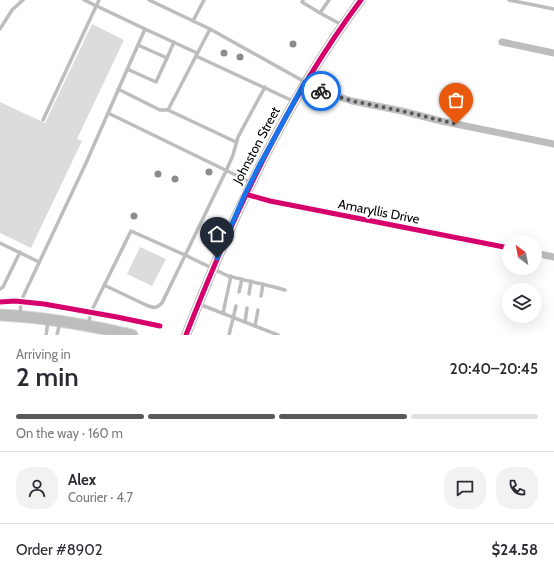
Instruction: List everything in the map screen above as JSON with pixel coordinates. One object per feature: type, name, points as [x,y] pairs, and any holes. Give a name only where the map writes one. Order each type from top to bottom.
[{"type":"main road","name":"Johnston Street","points":[[186,335],[212,268],[245,194],[305,82],[361,0]]},
{"type":"main road","points":[[0,315],[49,319],[88,325],[132,335]]},
{"type":"street","points":[[502,42],[554,52]]},
{"type":"street","points":[[305,82],[321,91],[352,101],[554,144]]},
{"type":"street","name":"Amaryllis Drive","points":[[245,194],[270,201],[502,247]]},
{"type":"street","points":[[542,254],[554,257]]},
{"type":"lane","points":[[0,29],[12,10],[23,0]]},
{"type":"lane","points":[[84,0],[294,101]]},
{"type":"lane","points":[[43,120],[99,0]]},
{"type":"lane","points":[[149,0],[210,29],[305,82]]},
{"type":"lane","points":[[193,21],[204,0]]},
{"type":"lane","points":[[303,0],[302,2],[342,26]]},
{"type":"lane","points":[[320,13],[329,0]]},
{"type":"lane","points":[[509,0],[554,9]]},
{"type":"lane","points":[[20,316],[21,301],[86,163],[145,29]]},
{"type":"lane","points":[[168,110],[210,29]]},
{"type":"lane","points":[[127,69],[156,82],[174,42]]},
{"type":"lane","points":[[138,45],[167,58]]},
{"type":"lane","points":[[104,285],[146,306],[153,308],[158,307],[162,303],[226,171],[233,155],[238,137],[265,88]]},
{"type":"lane","points":[[118,89],[160,110],[168,110],[236,142]]},
{"type":"lane","points":[[108,113],[251,183]]},
{"type":"lane","points":[[88,325],[93,308],[130,231],[231,276],[285,290]]},
{"type":"lane","points":[[0,243],[39,262]]},
{"type":"lane","points":[[0,289],[3,287],[20,252]]},
{"type":"lane","points":[[223,313],[231,276]]},
{"type":"lane","points":[[239,292],[242,279]]},
{"type":"lane","points":[[249,294],[251,281]]},
{"type":"lane","points":[[261,296],[263,284]]},
{"type":"lane","points":[[198,304],[278,335]]},
{"type":"lane","points":[[229,335],[236,306]]},
{"type":"lane","points":[[245,322],[247,308]]},
{"type":"lane","points":[[255,326],[258,310]]},
{"type":"lane","points":[[46,335],[49,319]]},
{"type":"lane","points":[[57,335],[61,321]]},
{"type":"building","points":[[92,24],[124,40],[77,139],[82,141],[31,248],[0,233],[0,102],[45,123]]},
{"type":"building","points":[[140,247],[166,259],[152,286],[127,274]]},
{"type":"cycle path","points":[[186,335],[222,247],[262,162],[308,79],[333,39],[361,0]]},
{"type":"cycle path","points":[[245,194],[270,201],[502,247]]},
{"type":"cycle path","points":[[0,302],[15,301],[44,304],[160,326]]},
{"type":"way so far","points":[[321,91],[352,101],[456,124]]},
{"type":"route","points":[[217,258],[259,166],[305,82],[321,91]]}]
